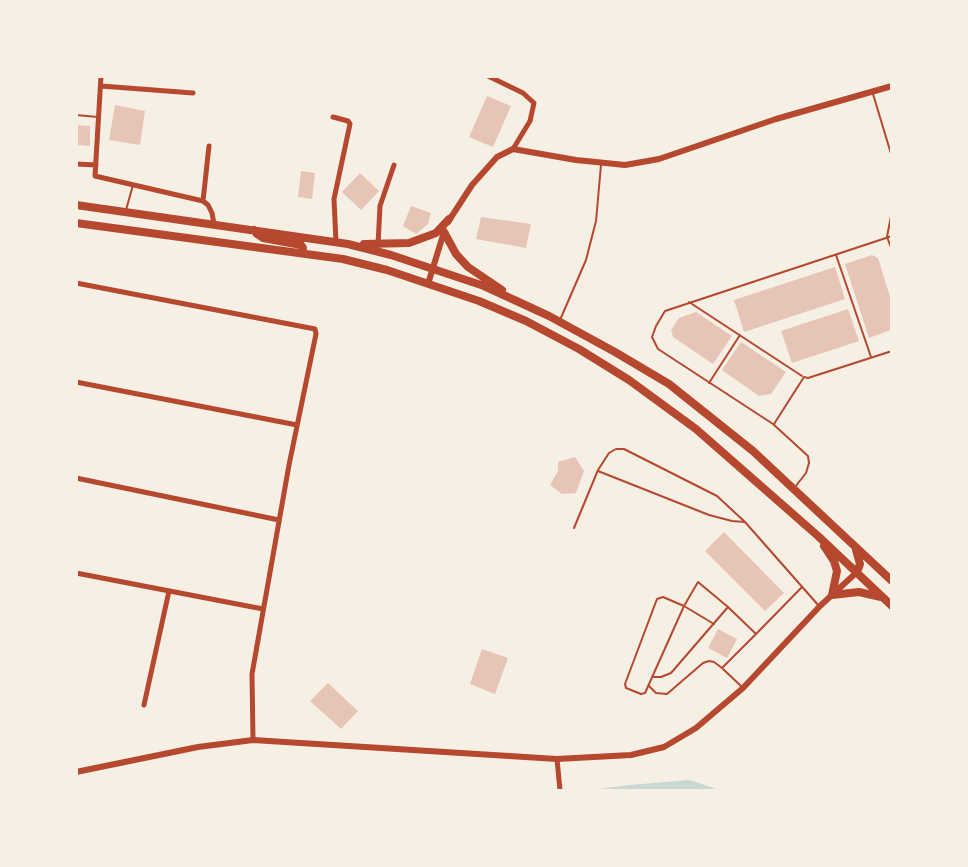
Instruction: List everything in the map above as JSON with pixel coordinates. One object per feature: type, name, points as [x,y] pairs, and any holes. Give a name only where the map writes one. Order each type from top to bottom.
[{"type":"highway","points":[[76,205],[126,210],[348,244],[391,255],[484,286],[559,321],[669,384],[753,451],[891,581]]},
{"type":"highway","points":[[348,244],[409,243],[436,232],[450,219]]},
{"type":"highway","points":[[76,223],[344,259],[376,267],[478,301],[526,321],[579,349],[629,380],[696,429],[818,536],[891,606]]},
{"type":"highway","points":[[254,230],[263,238],[301,245],[302,253]]},
{"type":"highway","points":[[444,232],[456,254],[468,267],[549,316]]},
{"type":"highway","points":[[818,536],[837,570],[832,594],[859,592],[883,597]]},
{"type":"highway","points":[[854,547],[860,564],[857,572]]},
{"type":"street","points":[[101,76],[95,176],[202,201],[208,205],[214,224]]},
{"type":"street","points":[[428,284],[450,219],[472,185],[497,157],[513,149],[530,121],[534,103],[523,93],[488,76]]},
{"type":"street","points":[[101,86],[193,93]]},
{"type":"street","points":[[513,149],[625,165],[659,159],[776,118],[891,86]]},
{"type":"street","points":[[333,117],[348,121],[350,124],[334,199],[336,242]]},
{"type":"street","points":[[202,201],[209,146]]},
{"type":"street","points":[[76,164],[96,165]]},
{"type":"street","points":[[378,244],[381,200],[394,165]]},
{"type":"street","points":[[76,283],[315,329],[316,334],[279,520],[252,674],[253,740]]},
{"type":"street","points":[[76,382],[297,425]]},
{"type":"street","points":[[76,478],[279,520]]},
{"type":"street","points":[[76,772],[198,747],[253,740],[557,759],[630,755],[664,747],[696,728],[742,688],[820,606],[857,572]]},
{"type":"street","points":[[76,573],[263,609]]},
{"type":"street","points":[[144,705],[169,591]]},
{"type":"street","points":[[557,759],[560,790]]},
{"type":"lane","points":[[872,91],[891,157]]},
{"type":"lane","points":[[76,115],[98,117]]},
{"type":"lane","points":[[559,321],[586,260],[596,221],[602,162]]},
{"type":"lane","points":[[126,210],[133,185]]},
{"type":"lane","points":[[891,211],[887,237],[891,250]]},
{"type":"lane","points":[[793,489],[806,473],[809,464],[807,456],[773,424],[658,349],[652,337],[665,312],[689,302],[891,236]]},
{"type":"lane","points":[[836,255],[871,358]]},
{"type":"lane","points":[[689,302],[808,378],[891,351]]},
{"type":"lane","points":[[709,383],[740,335]]},
{"type":"lane","points":[[773,424],[804,377]]},
{"type":"lane","points":[[574,528],[598,470],[609,453],[616,449],[624,449],[717,496],[745,522],[820,606]]},
{"type":"lane","points":[[598,470],[709,515],[745,522]]},
{"type":"lane","points":[[714,624],[684,606],[663,597],[657,599],[625,684],[626,688],[641,694],[645,693],[684,606],[698,582],[756,634]]},
{"type":"lane","points":[[722,668],[802,587]]},
{"type":"lane","points":[[653,677],[671,674],[728,607]]},
{"type":"lane","points":[[649,686],[656,693],[667,694],[709,661],[722,668],[742,688]]},
{"type":"shaded area","points":[[690,780],[719,790],[591,790],[630,785]]},
{"type":"building","points":[[487,96],[511,106],[493,147],[469,137]]},
{"type":"building","points":[[115,105],[145,111],[140,145],[109,140]]},
{"type":"building","points":[[76,125],[90,126],[90,146],[76,145]]},
{"type":"building","points":[[301,171],[315,173],[312,199],[298,197]]},
{"type":"building","points":[[360,173],[379,191],[361,210],[342,192]]},
{"type":"building","points":[[411,206],[431,213],[428,224],[416,234],[403,226]]},
{"type":"building","points":[[481,217],[531,224],[526,248],[476,239]]},
{"type":"building","points":[[872,255],[878,258],[891,300],[891,330],[869,338],[845,264]]},
{"type":"building","points":[[835,267],[845,299],[744,332],[734,300]]},
{"type":"building","points":[[848,309],[859,341],[792,363],[781,331]]},
{"type":"building","points":[[696,312],[732,336],[713,364],[673,337],[671,330],[679,318]]},
{"type":"building","points":[[741,342],[786,372],[771,394],[759,396],[722,370]]},
{"type":"building","points":[[575,457],[584,471],[576,493],[562,494],[550,485],[558,471],[558,462]]},
{"type":"building","points":[[724,532],[784,593],[765,611],[705,551]]},
{"type":"building","points":[[718,629],[737,639],[727,658],[708,648]]},
{"type":"building","points":[[482,649],[508,658],[495,694],[470,684]]},
{"type":"building","points":[[328,683],[358,711],[341,729],[310,701]]}]
